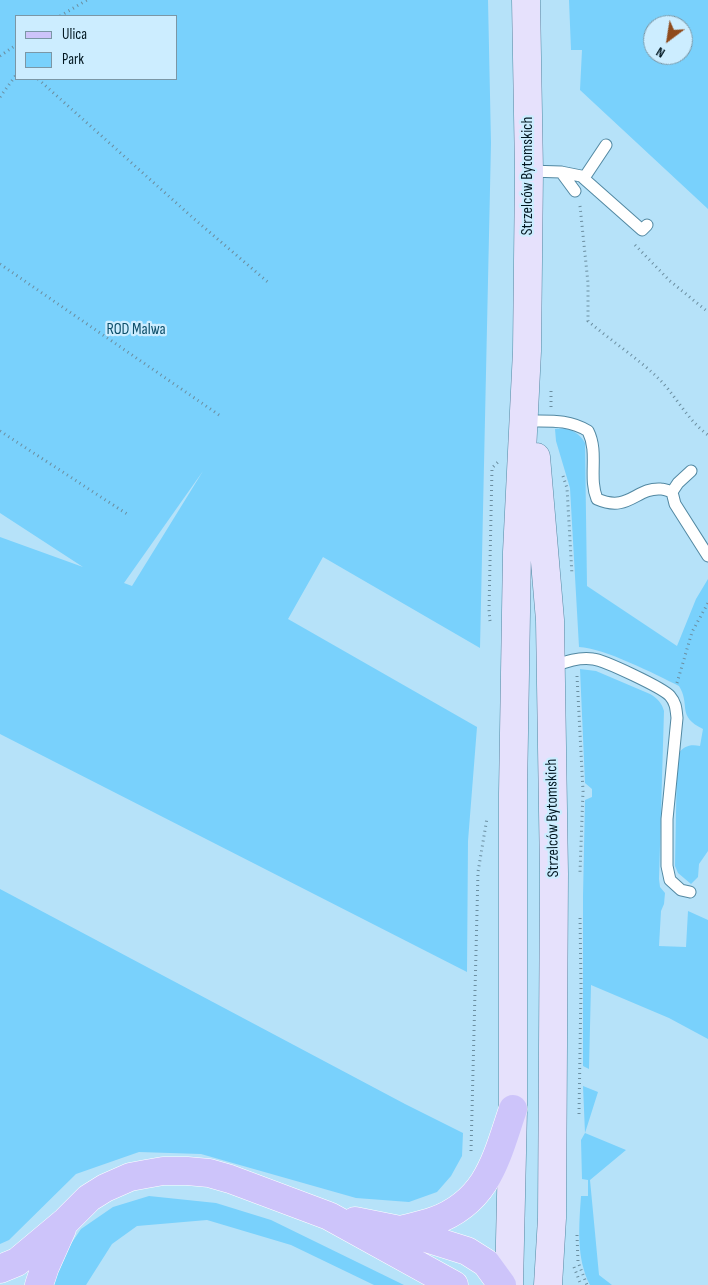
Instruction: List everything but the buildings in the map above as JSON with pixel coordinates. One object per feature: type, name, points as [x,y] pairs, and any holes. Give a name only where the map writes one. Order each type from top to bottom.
[{"type":"main road","name":"Strzelców Bytomskich","points":[[509,1285],[513,1109],[513,793],[517,552],[528,430],[529,171],[526,0]]},
{"type":"main road","name":"Strzelców Bytomskich","points":[[528,430],[550,620],[554,874],[552,1218],[548,1285]]},
{"type":"main road","points":[[400,1230],[434,1221],[457,1210],[474,1196],[491,1171],[513,1109]]},
{"type":"main road","points":[[0,1269],[17,1262],[66,1221],[89,1198],[105,1188],[130,1177],[163,1171],[209,1173],[251,1186],[329,1216],[454,1285]]},
{"type":"main road","points":[[329,1216],[400,1230],[467,1251],[486,1262],[502,1285]]},
{"type":"main road","points":[[39,1285],[66,1221]]},
{"type":"lane","points":[[584,178],[606,145]]},
{"type":"lane","points":[[529,171],[561,172],[581,176],[642,230],[647,225]]},
{"type":"lane","points":[[561,172],[575,191]]},
{"type":"lane","points":[[528,430],[572,423],[588,431],[594,448],[594,490],[598,499],[604,502],[620,503],[653,490],[660,489],[672,492]]},
{"type":"lane","points":[[691,471],[678,483],[672,492],[675,504],[708,556]]},
{"type":"lane","points":[[551,667],[576,659],[594,659],[655,685],[669,695],[676,705],[677,718],[667,819],[667,866],[670,880],[681,890],[690,892]]},
{"type":"path","points":[[62,15],[86,0]]},
{"type":"path","points":[[0,56],[15,46]]},
{"type":"path","points":[[0,97],[15,76]]},
{"type":"path","points":[[39,80],[184,211],[270,284]]},
{"type":"path","points":[[575,191],[581,211],[588,283],[588,321],[656,376],[674,394],[700,429],[708,435]]},
{"type":"path","points":[[631,241],[670,281],[708,312]]},
{"type":"path","points":[[0,264],[222,417]]},
{"type":"path","points":[[0,430],[127,514]]},
{"type":"path","points":[[491,626],[489,610],[492,468],[528,430]]},
{"type":"path","points":[[677,685],[692,632],[708,603]]},
{"type":"path","points":[[470,1157],[472,1152],[478,872],[489,810]]},
{"type":"green space","name":"ROD Malwa","points":[[0,0],[488,0],[491,143],[480,648],[323,557],[288,619],[477,727],[468,841],[467,972],[0,734],[0,537],[83,567],[0,513]],"holes":[[[203,471],[132,586],[124,583]]]},
{"type":"green space","points":[[569,0],[708,0],[708,209],[580,90],[582,50],[571,50]]},
{"type":"green space","points":[[555,429],[573,431],[585,443],[587,586],[677,646],[696,599],[708,579],[708,851],[699,864],[698,877],[691,884],[678,873],[675,866],[677,761],[678,754],[685,747],[700,746],[703,729],[695,724],[687,715],[679,686],[615,657],[589,648],[579,647],[570,488],[556,441]]},
{"type":"green space","points":[[580,669],[596,671],[650,694],[662,706],[664,711],[659,879],[660,887],[665,893],[661,911],[659,946],[686,947],[688,911],[708,920],[708,1039],[669,1018],[591,985],[589,1069],[583,1066],[583,896],[585,800],[592,797],[592,789],[585,783]]},
{"type":"green space","points":[[0,889],[463,1133],[462,1156],[451,1176],[437,1192],[409,1202],[356,1198],[201,1154],[139,1152],[76,1174],[9,1240],[0,1244]]},
{"type":"green space","points":[[583,1086],[598,1092],[585,1133]]},
{"type":"green space","points":[[585,1133],[626,1150],[590,1180],[599,1275],[612,1285],[590,1285],[580,1253],[581,1196],[588,1196],[588,1180],[582,1179],[581,1140]]},
{"type":"green space","points":[[149,1196],[216,1203],[271,1220],[404,1285],[374,1285],[291,1245],[207,1220],[137,1226],[112,1244],[86,1285],[51,1285],[60,1260],[81,1229],[113,1207]]}]
